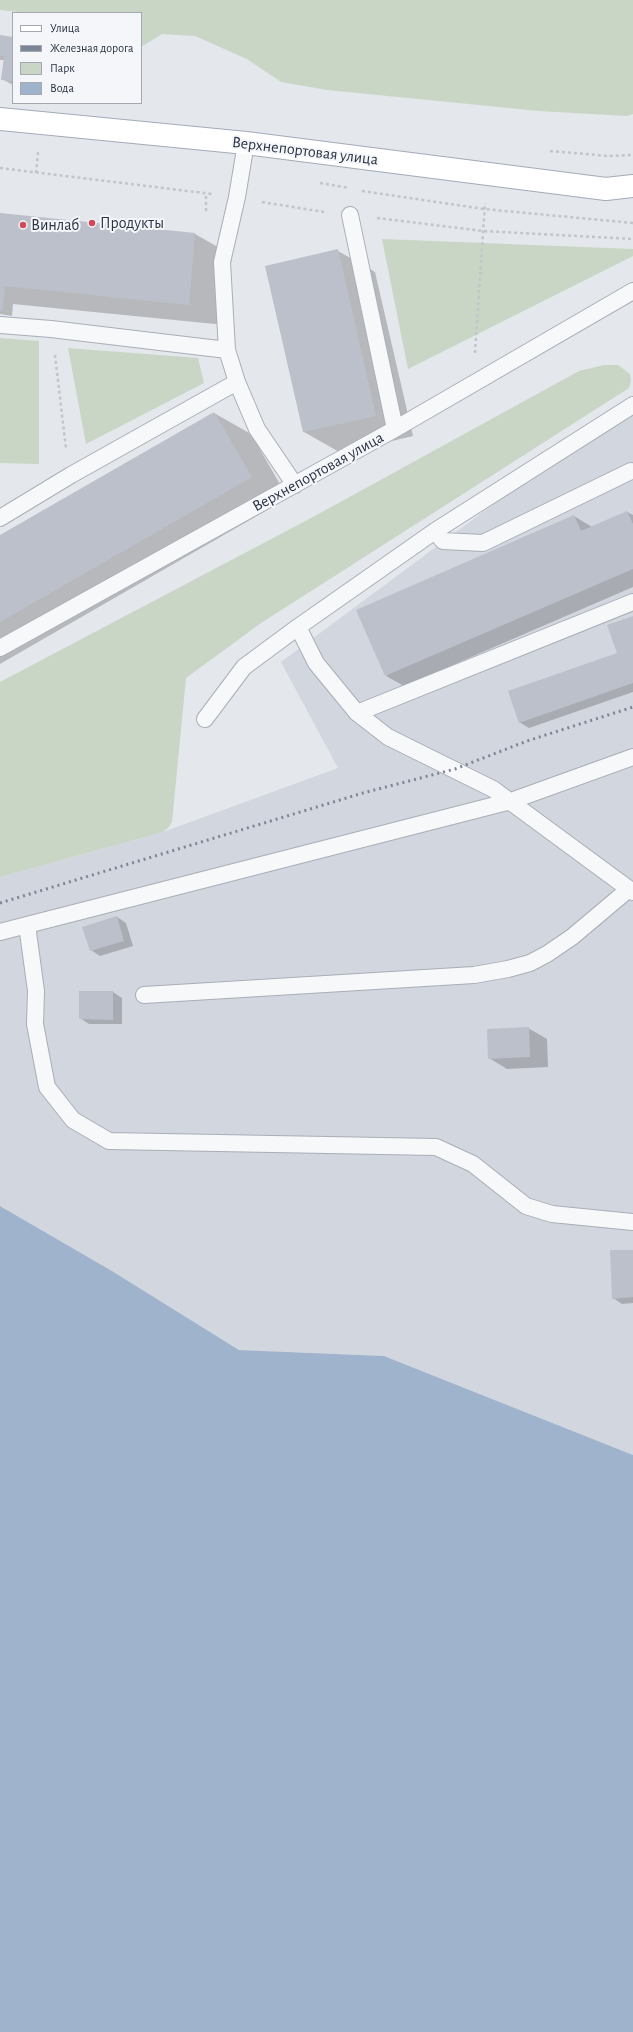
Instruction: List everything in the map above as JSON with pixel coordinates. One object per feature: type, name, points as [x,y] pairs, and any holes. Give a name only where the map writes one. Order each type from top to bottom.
[{"type":"main road","name":"Верхнепортовая улица","points":[[0,119],[246,143],[606,189],[633,186]]},
{"type":"lane","points":[[246,143],[237,197],[222,262],[227,350],[237,382],[257,429],[295,485]]},
{"type":"lane","points":[[350,215],[395,429]]},
{"type":"lane","name":"Верхнепортовая улица","points":[[0,648],[472,386],[633,291]]},
{"type":"lane","points":[[0,325],[52,329],[227,350]]},
{"type":"lane","points":[[0,518],[71,475],[237,382]]},
{"type":"lane","points":[[205,719],[244,667],[298,627],[435,531],[633,405]]},
{"type":"lane","points":[[435,531],[443,541],[483,543],[631,471]]},
{"type":"lane","points":[[357,713],[633,602]]},
{"type":"lane","points":[[144,995],[474,975],[508,969],[530,963],[547,954],[572,937],[631,890],[511,801],[471,776],[388,737],[357,713],[316,662],[298,627]]},
{"type":"lane","points":[[0,932],[511,801],[633,757]]},
{"type":"lane","points":[[27,925],[36,991],[35,1024],[47,1087],[73,1120],[109,1141],[436,1147],[473,1164],[526,1206],[552,1214],[633,1222]]},
{"type":"path","points":[[36,173],[38,151]]},
{"type":"path","points":[[0,168],[216,194]]},
{"type":"path","points":[[317,182],[484,209],[633,223]]},
{"type":"path","points":[[237,197],[291,208],[483,231],[633,239]]},
{"type":"path","points":[[472,386],[474,375],[484,209]]},
{"type":"path","points":[[52,329],[64,436]]},
{"type":"shaded area","points":[[633,405],[633,1455],[384,1356],[239,1350],[112,1271],[0,1206],[0,877],[163,832],[338,768],[281,662],[611,417]]},
{"type":"green space","points":[[0,0],[633,0],[633,114],[627,116],[539,111],[327,90],[281,82],[247,59],[195,36],[162,34],[142,46],[142,12],[19,12],[0,10]]},
{"type":"green space","points":[[382,239],[633,249],[633,256],[408,369]]},
{"type":"green space","points":[[0,338],[39,341],[39,464],[0,463]]},
{"type":"green space","points":[[68,348],[198,358],[204,383],[86,444]]},
{"type":"green space","points":[[604,365],[618,365],[630,374],[631,381],[629,388],[261,623],[186,678],[172,822],[168,828],[163,832],[0,877],[0,682],[313,517],[579,371]]},
{"type":"water","points":[[0,1206],[112,1271],[239,1350],[384,1356],[633,1455],[633,2032],[0,2032]]},
{"type":"building","points":[[0,35],[12,37],[12,81],[1,80],[4,56],[0,56]]},
{"type":"building","points":[[0,213],[195,233],[189,305],[5,286],[2,311],[0,311]]},
{"type":"building","points":[[338,249],[376,416],[303,432],[265,266]]},
{"type":"building","points":[[214,412],[252,477],[0,622],[0,535]]},
{"type":"building","points":[[627,511],[633,524],[633,569],[385,676],[356,610],[574,515],[581,531]]},
{"type":"building","points":[[633,616],[633,683],[519,723],[508,691],[617,653],[607,625]]},
{"type":"building","points":[[117,916],[124,941],[90,951],[82,927]]},
{"type":"building","points":[[79,991],[113,991],[113,1020],[79,1019]]},
{"type":"building","points":[[529,1027],[530,1057],[488,1059],[487,1029]]},
{"type":"building","points":[[610,1250],[633,1250],[633,1297],[612,1299]]},
{"type":"railway","points":[[0,903],[363,793],[455,769],[527,741],[633,707]]},
{"type":"place","name":"Продукты","points":[[92,223]]},
{"type":"place","name":"Винлаб","points":[[23,225]]}]
